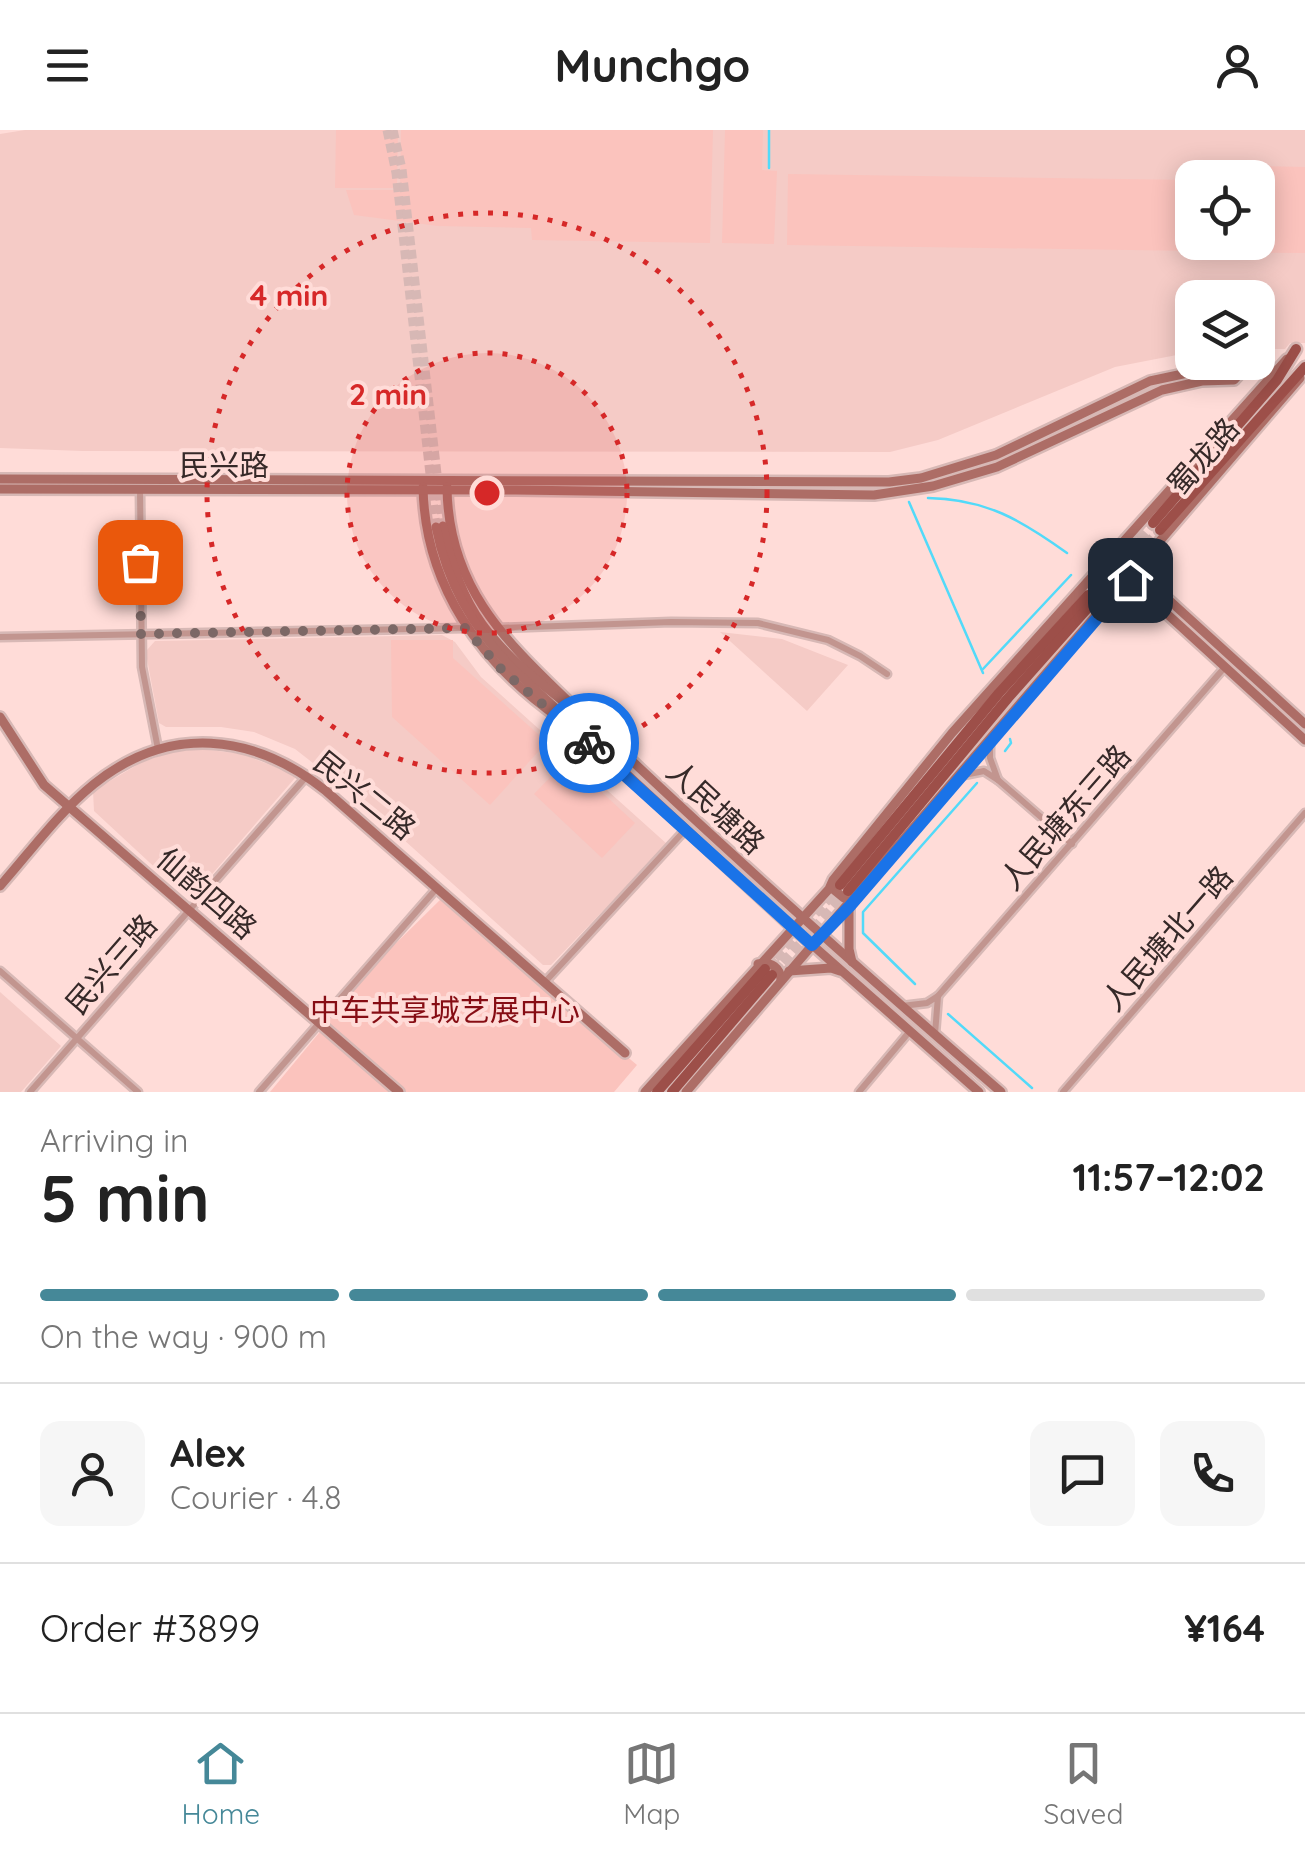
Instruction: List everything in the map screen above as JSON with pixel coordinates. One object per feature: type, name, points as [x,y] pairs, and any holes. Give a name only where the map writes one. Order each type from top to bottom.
[{"type":"main road","name":"蜀龙路","points":[[1292,353],[1277,380],[1156,526],[1305,369]]},
{"type":"main road","name":"蜀龙路","points":[[845,888],[952,733],[1292,353]]},
{"type":"main road","points":[[1244,369],[1234,380],[1202,380],[1162,390],[997,467],[900,493],[838,496],[447,485],[865,482],[921,478],[996,455],[1150,381],[1197,370],[1244,369]]},
{"type":"main road","name":"蜀龙路","points":[[845,888],[990,740],[1130,580],[1305,369]]},
{"type":"main road","name":"民兴路","points":[[0,479],[140,484],[447,485]]},
{"type":"main road","name":"民兴路","points":[[0,490],[140,484]]},
{"type":"main road","points":[[423,484],[439,525],[496,628],[596,728]]},
{"type":"main road","points":[[447,485],[435,562],[465,628],[503,671],[575,730]]},
{"type":"main road","name":"人民塘路","points":[[439,525],[470,605],[491,635],[822,937],[1001,1092]]},
{"type":"main road","name":"人民塘路","points":[[439,525],[452,582],[474,624],[511,667],[792,927],[980,1092]]},
{"type":"main road","points":[[1111,555],[1137,571],[1305,724]]},
{"type":"main road","points":[[1111,555],[1130,580],[1305,740]]},
{"type":"main road","points":[[686,1092],[769,973],[792,927],[828,889],[845,888],[999,693],[1092,597]]},
{"type":"main road","name":"仙韵四路","points":[[0,717],[2,730],[44,785],[398,1092]]},
{"type":"main road","name":"民兴二路","points":[[0,886],[70,807],[97,782],[141,754],[201,743],[233,745],[278,760],[307,776],[625,1054]]},
{"type":"main road","points":[[845,888],[850,906],[849,949],[853,964]]},
{"type":"main road","points":[[788,971],[850,906]]},
{"type":"main road","points":[[645,1092],[769,973],[831,968],[843,972]]},
{"type":"main road","points":[[658,1092],[769,973]]},
{"type":"main road","points":[[672,1092],[769,973]]},
{"type":"street","points":[[140,484],[142,667],[158,749]]},
{"type":"street","points":[[496,628],[758,623],[828,640],[888,674]]},
{"type":"street","points":[[0,637],[465,628]]},
{"type":"street","name":"人民塘东三路","points":[[938,996],[1225,667]]},
{"type":"street","points":[[990,740],[990,758],[998,780]]},
{"type":"street","points":[[958,776],[984,772],[998,780],[1072,844]]},
{"type":"street","name":"民兴三路","points":[[30,1092],[307,776]]},
{"type":"street","name":"人民塘北一路","points":[[1062,1092],[1305,813]]},
{"type":"street","points":[[544,983],[686,829]]},
{"type":"street","points":[[259,1092],[436,888]]},
{"type":"street","points":[[0,971],[138,1092]]},
{"type":"street","points":[[902,1006],[938,996],[936,1036]]},
{"type":"street","points":[[859,1092],[910,1032]]},
{"type":"shaded area","points":[[25,130],[1305,130],[1305,343],[1275,349],[1275,280],[1175,280],[1175,355],[1115,367],[938,440],[890,452],[0,448],[0,134]]},
{"type":"shaded area","points":[[720,632],[782,639],[848,665],[807,711]]},
{"type":"shaded area","points":[[442,635],[455,642],[481,677],[667,844],[551,965],[543,965],[354,795],[295,749],[254,732],[221,727],[166,727],[159,723],[147,659],[147,650],[155,641]]},
{"type":"shaded area","points":[[202,749],[242,754],[295,778],[201,887],[176,887],[94,811],[93,791],[142,762],[175,751]]},
{"type":"shaded area","points":[[0,992],[61,1046],[21,1092],[0,1092]]},
{"type":"green space","points":[[336,130],[398,130],[397,188],[335,188]]},
{"type":"green space","points":[[401,130],[713,130],[710,243],[532,240],[531,228],[438,226],[354,215],[346,190],[400,190]]},
{"type":"green space","points":[[725,130],[763,130],[762,170],[777,171],[774,244],[722,243]]},
{"type":"green space","points":[[1275,166],[1305,167],[1305,253],[1275,253]]},
{"type":"green space","points":[[788,174],[1175,180],[1175,251],[787,245]]},
{"type":"green space","points":[[391,640],[453,640],[453,658],[547,742],[490,805],[392,717]]},
{"type":"green space","points":[[567,760],[635,823],[602,858],[534,794]]},
{"type":"green space","name":"中车共享城艺展中心","points":[[441,899],[637,1065],[614,1092],[270,1092],[382,957]]},
{"type":"waterway","points":[[769,130],[769,168]]},
{"type":"waterway","points":[[928,498],[985,507],[1034,531],[1067,553]]},
{"type":"waterway","points":[[909,502],[983,673]]},
{"type":"waterway","points":[[983,669],[1071,575]]},
{"type":"waterway","points":[[1005,751],[1010,739]]},
{"type":"waterway","points":[[915,984],[863,933],[863,912],[977,783]]},
{"type":"waterway","points":[[948,1014],[1032,1088]]},
{"type":"tunnel","points":[[387,130],[396,173],[436,527]]},
{"type":"tunnel","points":[[393,130],[402,169],[443,526]]},
{"type":"tunnel","points":[[1088,595],[1153,523]]},
{"type":"tunnel","points":[[1095,600],[1160,530]]},
{"type":"tunnel","points":[[765,969],[840,886]]},
{"type":"tunnel","points":[[773,974],[848,891]]},
{"type":"way so far","points":[[140,562],[141,634],[465,628],[503,671],[589,743]]},
{"type":"route","points":[[589,743],[812,945],[850,906],[1130,580]]}]
